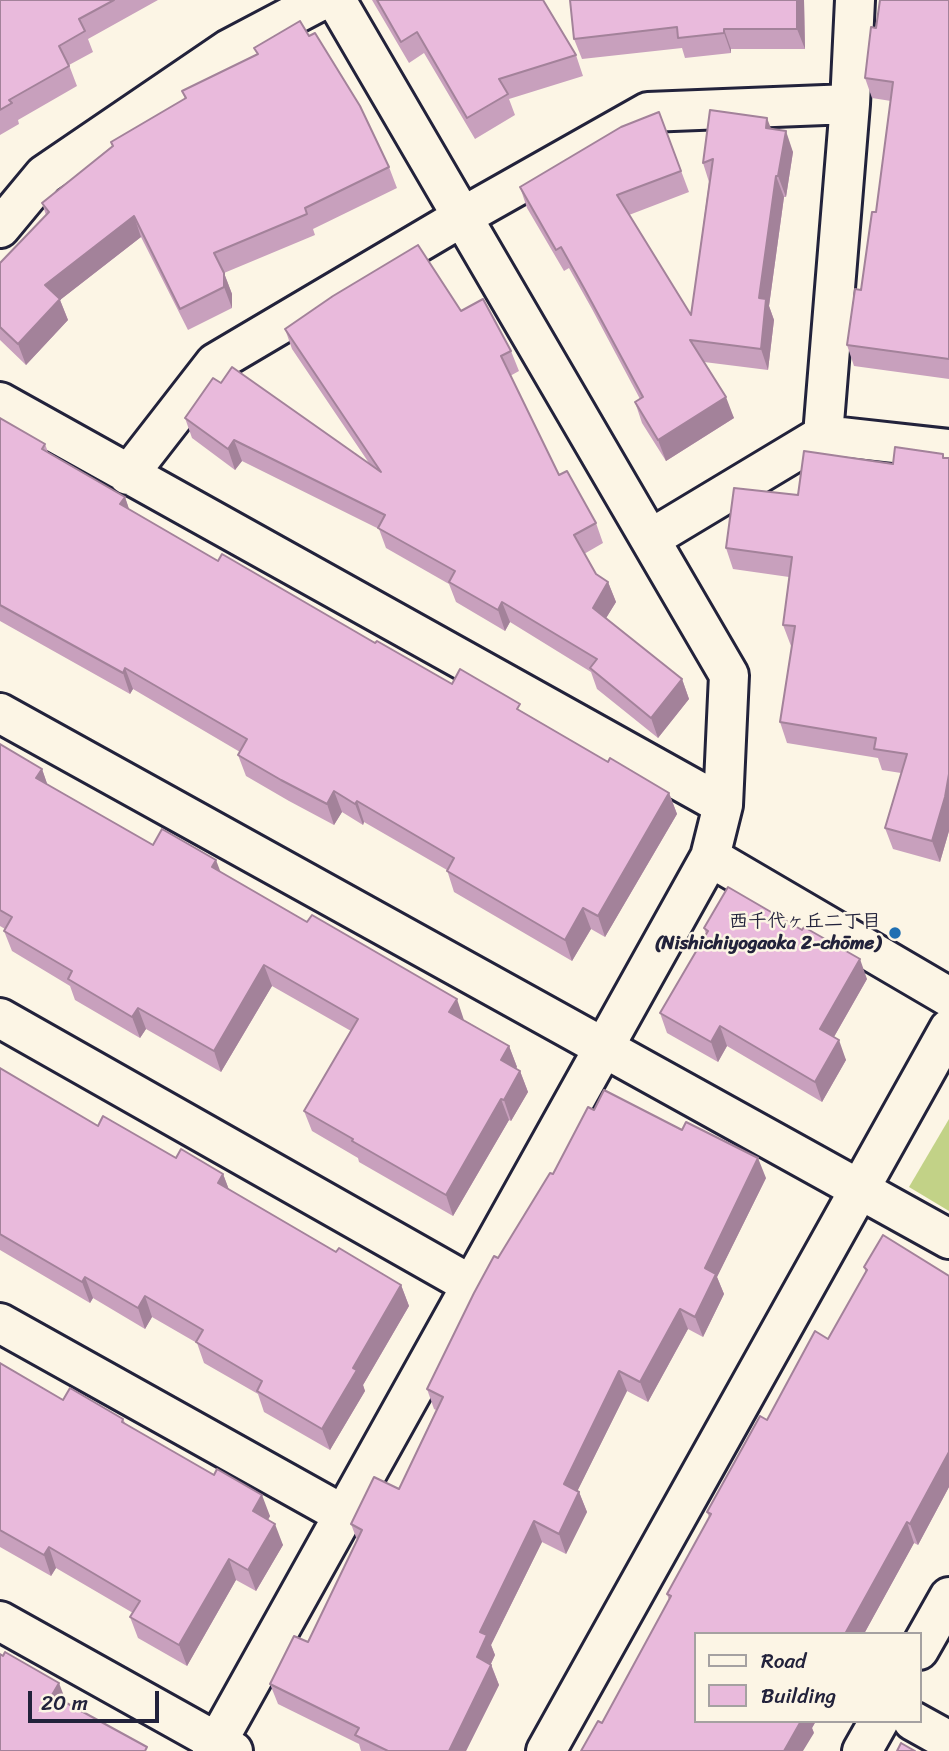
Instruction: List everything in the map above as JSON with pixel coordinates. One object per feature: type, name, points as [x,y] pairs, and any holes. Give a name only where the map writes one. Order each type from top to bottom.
[{"type":"street","points":[[0,228],[44,175],[229,48],[322,0]]},
{"type":"street","points":[[0,1621],[221,1748],[344,1515],[710,857],[723,805],[729,675],[336,0]]},
{"type":"street","points":[[823,435],[850,104],[855,0]]},
{"type":"street","points":[[128,475],[215,363],[462,217],[648,112],[850,104]]},
{"type":"street","points":[[0,402],[723,805]]},
{"type":"street","points":[[650,539],[823,435],[949,449]]},
{"type":"street","points":[[0,713],[949,1239]]},
{"type":"street","points":[[710,857],[949,997]]},
{"type":"street","points":[[0,1018],[473,1286]]},
{"type":"street","points":[[546,1751],[949,1030]]},
{"type":"street","points":[[0,1323],[344,1515]]},
{"type":"street","points":[[921,1646],[949,1597]]},
{"type":"street","points":[[862,1751],[878,1723]]},
{"type":"street","points":[[917,1723],[949,1741]]},
{"type":"green space","points":[[949,1119],[949,1211],[909,1187]]},
{"type":"building","points":[[0,0],[114,0],[79,19],[85,31],[59,46],[69,66],[9,100],[12,103],[0,110]]},
{"type":"building","points":[[377,0],[543,0],[576,55],[499,79],[508,94],[467,118],[417,32],[401,42]]},
{"type":"building","points":[[570,0],[797,0],[797,29],[724,29],[724,33],[678,38],[677,27],[574,39]]},
{"type":"building","points":[[880,0],[949,0],[949,359],[847,345],[855,289],[861,290],[872,212],[876,212],[893,82],[865,78],[871,27],[876,28]]},
{"type":"building","points":[[300,21],[309,36],[315,33],[360,106],[389,167],[305,208],[307,214],[214,253],[224,273],[224,287],[180,309],[134,216],[45,285],[60,299],[18,344],[0,327],[0,263],[49,212],[42,203],[113,146],[111,142],[186,98],[182,91],[258,54],[254,48]]},
{"type":"building","points":[[710,110],[767,118],[766,128],[786,131],[776,176],[759,298],[766,299],[761,349],[690,340],[726,397],[658,440],[635,402],[643,397],[584,288],[561,247],[556,250],[520,187],[621,127],[659,112],[681,171],[617,195],[691,315],[713,159],[703,163]]},
{"type":"building","points":[[418,245],[461,311],[483,299],[511,351],[501,356],[559,475],[567,471],[596,523],[574,535],[596,574],[608,582],[593,608],[682,679],[651,718],[590,668],[597,659],[502,602],[498,610],[449,582],[455,571],[378,528],[385,515],[234,440],[228,449],[185,418],[213,378],[221,383],[232,367],[381,472],[285,329],[333,296]]},
{"type":"building","points":[[0,418],[45,444],[42,449],[125,497],[120,504],[218,561],[222,554],[375,643],[377,641],[452,684],[460,669],[520,704],[517,709],[608,762],[610,758],[669,793],[598,916],[583,908],[565,940],[447,871],[454,858],[357,801],[355,804],[334,791],[327,804],[281,780],[238,755],[247,739],[125,668],[123,673],[0,605]]},
{"type":"building","points":[[895,447],[943,454],[943,458],[949,458],[949,774],[932,841],[885,828],[907,754],[874,749],[876,738],[780,722],[795,626],[783,625],[792,557],[726,548],[734,488],[798,495],[804,451],[893,464]]},
{"type":"building","points":[[0,744],[42,769],[36,778],[153,845],[162,829],[216,860],[212,867],[307,922],[312,915],[457,999],[449,1012],[509,1046],[501,1060],[520,1071],[446,1195],[304,1111],[358,1019],[264,965],[214,1051],[138,1008],[132,1017],[68,979],[72,971],[4,931],[12,917],[0,910]]},
{"type":"building","points":[[728,887],[802,930],[804,927],[860,959],[820,1029],[839,1040],[815,1082],[720,1026],[711,1042],[660,1013],[708,931],[704,928]]},
{"type":"building","points":[[0,1068],[98,1126],[103,1116],[176,1158],[181,1149],[223,1174],[218,1183],[336,1252],[339,1248],[401,1285],[353,1368],[357,1370],[322,1429],[257,1391],[262,1381],[196,1342],[203,1330],[145,1296],[138,1308],[85,1277],[82,1282],[0,1234]]},
{"type":"building","points":[[604,1090],[682,1130],[686,1122],[758,1158],[705,1268],[716,1274],[695,1317],[680,1309],[640,1382],[619,1371],[564,1484],[579,1492],[559,1534],[534,1521],[480,1632],[487,1635],[477,1657],[491,1665],[449,1751],[388,1751],[355,1735],[359,1728],[270,1684],[294,1636],[308,1642],[362,1530],[351,1524],[374,1477],[399,1489],[443,1397],[427,1389],[474,1293],[494,1256],[498,1258],[550,1173],[553,1174],[588,1107],[594,1110]]},
{"type":"building","points":[[883,1235],[949,1276],[949,1452],[846,1632],[694,1632],[694,1723],[800,1723],[784,1751],[581,1751],[598,1721],[602,1723],[671,1596],[667,1594],[711,1514],[707,1512],[760,1416],[767,1420],[815,1331],[828,1339],[867,1270],[864,1267]]},
{"type":"building","points":[[0,1363],[63,1400],[70,1388],[123,1419],[122,1422],[214,1475],[217,1469],[262,1495],[253,1511],[275,1524],[248,1570],[229,1559],[179,1645],[130,1617],[140,1601],[49,1547],[44,1555],[0,1530]]},
{"type":"building","points":[[5,1652],[59,1683],[52,1695],[147,1747],[145,1751],[0,1751],[0,1654],[3,1656]]},
{"type":"building","points":[[901,1743],[915,1751],[897,1751]]},
{"type":"place","name":"西千代ヶ丘二丁目 (Nishichiyogaoka 2-chōme)","points":[[895,933]]}]
